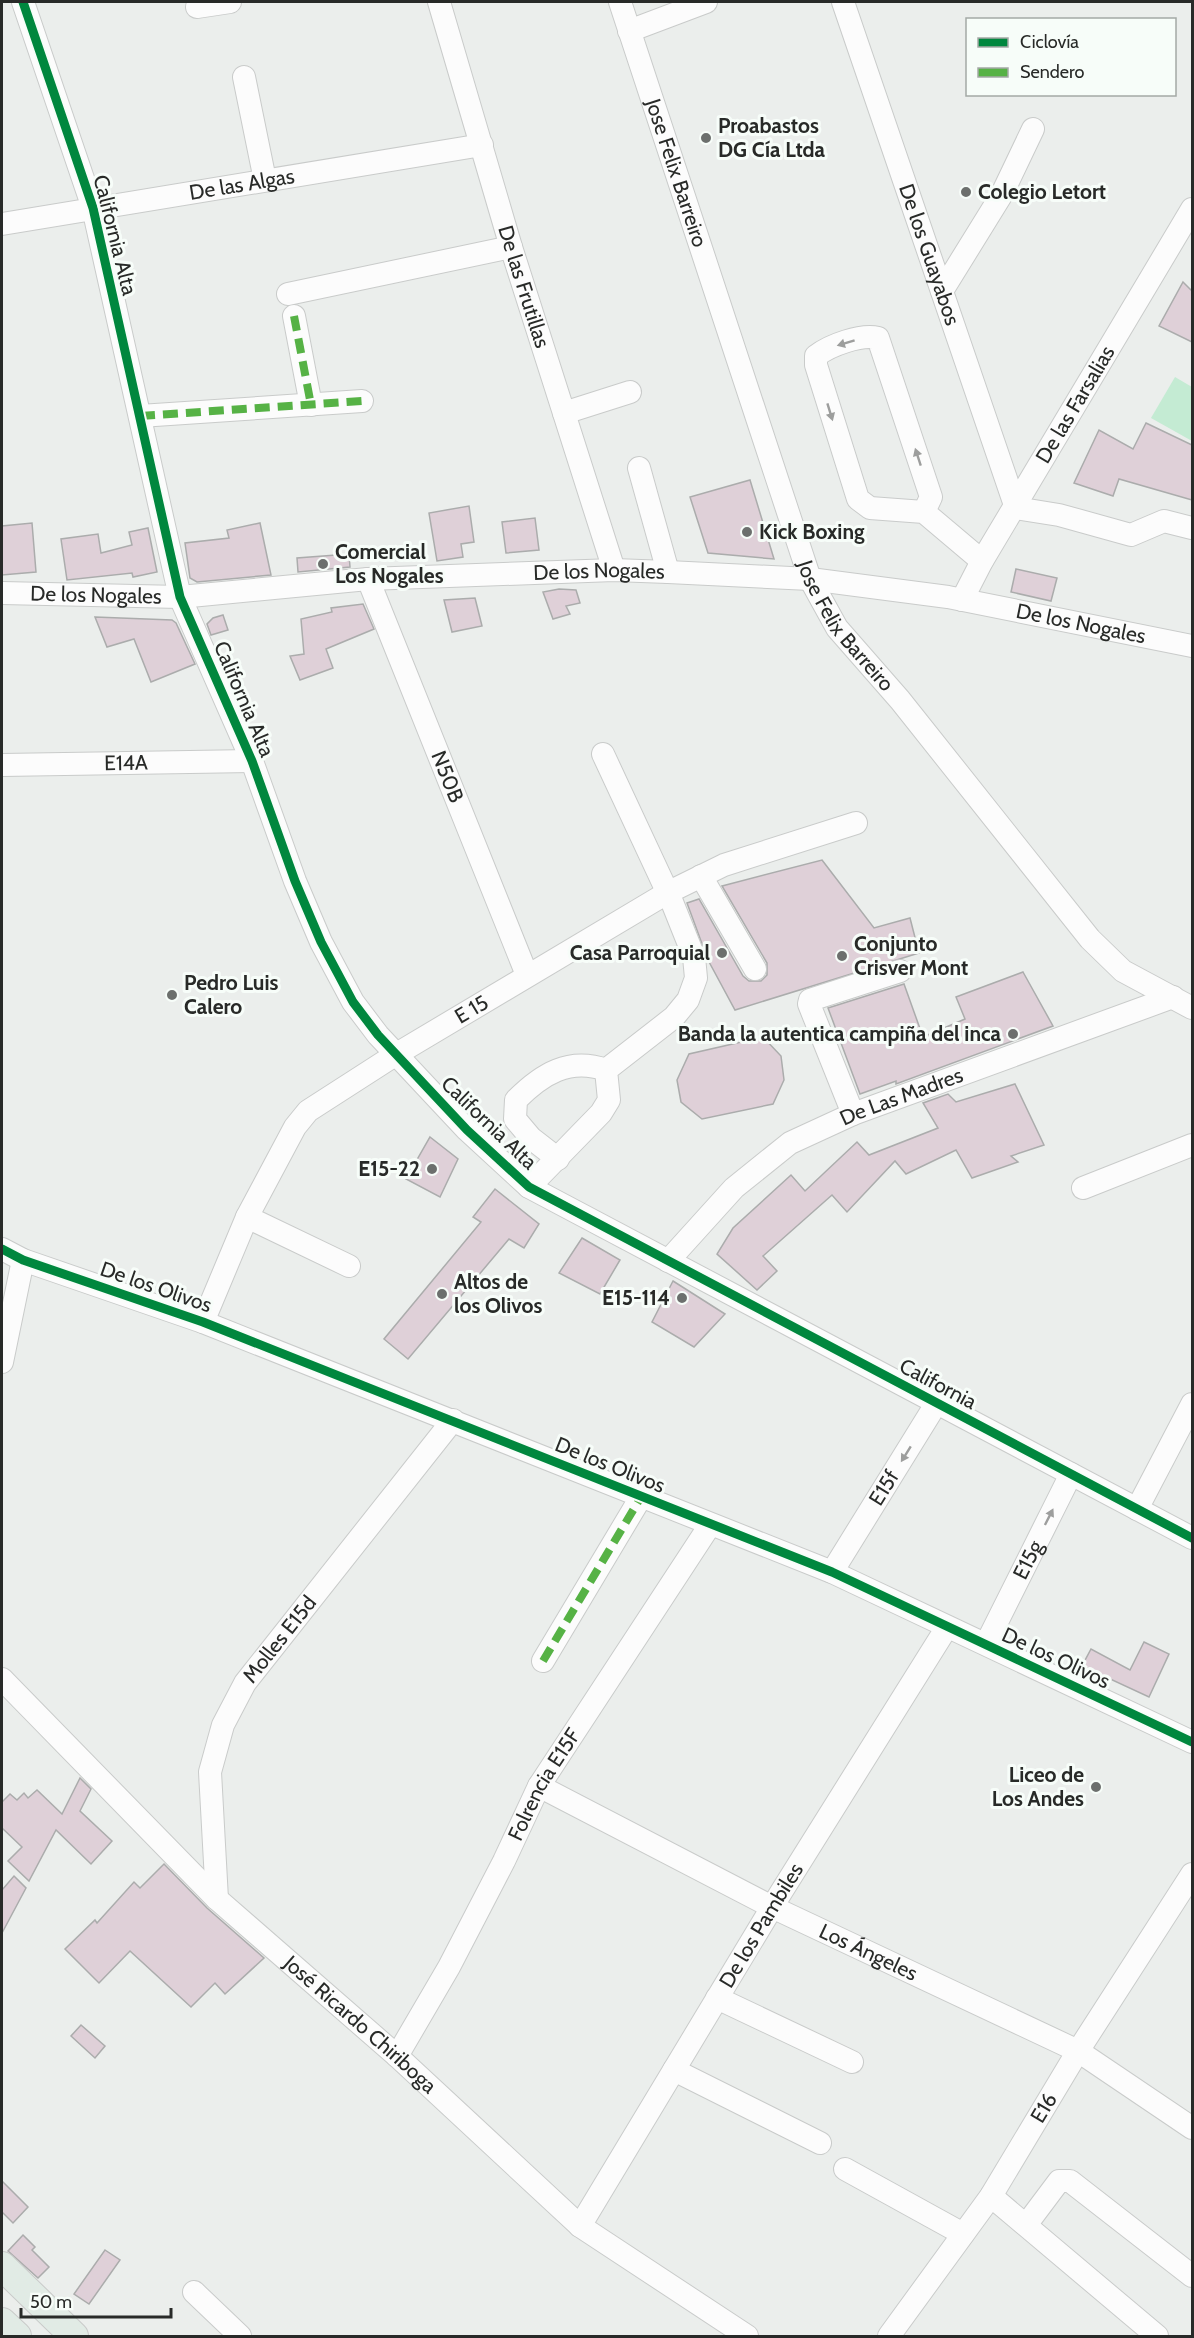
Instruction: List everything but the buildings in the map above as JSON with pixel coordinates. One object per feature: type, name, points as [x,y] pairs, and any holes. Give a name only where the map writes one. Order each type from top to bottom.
[{"type":"main road","points":[[2,2266],[74,2337]]},
{"type":"main road","points":[[2,2322],[17,2337]]},
{"type":"street","name":"California Alta","points":[[23,2],[93,208],[180,597],[252,761],[296,881],[326,952],[353,1002],[395,1055],[467,1130],[529,1187],[668,1261]]},
{"type":"street","points":[[197,7],[230,2]]},
{"type":"street","name":"De las Frutillas","points":[[439,2],[511,247],[614,570]]},
{"type":"street","name":"Jose Felix Barreiro","points":[[620,2],[810,579],[837,628],[900,700],[1090,939],[1123,971],[1183,1003]]},
{"type":"street","points":[[629,31],[706,2]]},
{"type":"street","name":"De los Guayabos","points":[[843,2],[1016,508]]},
{"type":"street","points":[[244,77],[265,180]]},
{"type":"street","points":[[942,291],[1002,194],[1033,129]]},
{"type":"street","name":"De las Algas","points":[[2,224],[482,145]]},
{"type":"street","name":"De las Farsalias","points":[[962,600],[982,561],[1016,508],[1192,209]]},
{"type":"street","points":[[288,294],[511,247]]},
{"type":"street","points":[[294,316],[310,405]]},
{"type":"street","points":[[924,512],[931,497],[878,338],[870,336],[824,350],[816,356],[816,365],[858,499],[870,508],[924,512],[982,561]]},
{"type":"street","points":[[564,413],[630,392]]},
{"type":"street","points":[[140,416],[363,401]]},
{"type":"street","points":[[639,468],[668,572]]},
{"type":"street","points":[[1016,508],[1059,516],[1131,535],[1164,521],[1192,528]]},
{"type":"street","name":"De los Nogales","points":[[2,593],[180,597],[368,579],[614,570],[668,572],[810,579],[962,600],[1192,646]]},
{"type":"street","name":"N50B","points":[[368,579],[527,975]]},
{"type":"street","points":[[603,754],[651,851],[694,957],[696,978],[688,1000],[674,1017],[606,1070]]},
{"type":"street","name":"E14A","points":[[2,765],[252,761]]},
{"type":"street","name":"E 15","points":[[203,1322],[247,1217],[300,1119],[308,1111],[395,1055],[667,893],[724,865],[856,823]]},
{"type":"street","points":[[701,876],[755,969]]},
{"type":"street","points":[[853,1114],[809,1004],[810,1000],[900,971]]},
{"type":"street","name":"De Las Madres","points":[[668,1261],[734,1188],[790,1143],[853,1114],[1183,1003]]},
{"type":"street","points":[[558,1159],[531,1138],[515,1119],[516,1100],[533,1082],[552,1071],[588,1064],[606,1070]]},
{"type":"street","points":[[529,1187],[586,1131],[609,1100],[606,1070]]},
{"type":"street","points":[[1083,1188],[1192,1145]]},
{"type":"street","points":[[247,1217],[349,1266]]},
{"type":"street","name":"De los Olivos","points":[[2,1249],[23,1260],[203,1322],[453,1419],[710,1525],[832,1572],[1192,1742]]},
{"type":"street","points":[[2,1362],[23,1260]]},
{"type":"street","name":"California","points":[[668,1261],[1192,1538]]},
{"type":"street","name":"E15f","points":[[832,1572],[936,1404]]},
{"type":"street","points":[[1137,1509],[1192,1404]]},
{"type":"street","name":"Molles E15d","points":[[217,1899],[210,1772],[223,1725],[245,1683],[453,1419]]},
{"type":"street","name":"E15g","points":[[986,1644],[1071,1474]]},
{"type":"street","points":[[543,1661],[641,1497]]},
{"type":"street","name":"Folrencia E15F","points":[[397,2056],[504,1861],[539,1786],[710,1525]]},
{"type":"street","name":"De los Pambiles","points":[[580,2226],[772,1907],[947,1627]]},
{"type":"street","name":"José Ricardo Chiriboga","points":[[2,1679],[217,1899],[397,2056],[580,2226],[747,2337]]},
{"type":"street","name":"Los Ángeles","points":[[539,1786],[772,1907],[1078,2051],[1192,2128]]},
{"type":"street","name":"E16","points":[[889,2337],[991,2196],[1078,2051],[1192,1874]]},
{"type":"street","points":[[717,1998],[763,2022],[852,2062]]},
{"type":"street","points":[[674,2070],[820,2142]]},
{"type":"street","points":[[845,2169],[963,2234]]},
{"type":"street","points":[[1026,2225],[1059,2181],[1070,2181],[1192,2276]]},
{"type":"street","points":[[991,2196],[1157,2337]]},
{"type":"street","points":[[194,2292],[240,2337]]},
{"type":"green space","points":[[1175,377],[1192,387],[1192,441],[1151,418]]},
{"type":"marked path","points":[[294,316],[311,405]]},
{"type":"marked path","points":[[140,416],[362,401]]},
{"type":"marked path","points":[[543,1661],[641,1497]]},
{"type":"cycle path","points":[[23,2],[93,208],[180,597],[252,761],[295,881],[321,942],[353,1002],[378,1035],[467,1130],[529,1187],[1192,1538]]},
{"type":"cycle path","points":[[2,1249],[23,1260],[203,1322],[832,1572],[1192,1742]]},
{"type":"place","name":"Proabastos DG Cía Ltda","points":[[706,138]]},
{"type":"place","name":"Colegio Letort","points":[[966,192]]},
{"type":"place","name":"Kick Boxing","points":[[747,532]]},
{"type":"place","name":"Comercial Los Nogales","points":[[323,564]]},
{"type":"place","name":"Casa Parroquial","points":[[722,953]]},
{"type":"place","name":"Conjunto Crisver Mont","points":[[842,956]]},
{"type":"place","name":"Pedro Luis Calero","points":[[172,995]]},
{"type":"place","name":"Banda la autentica campiña del inca","points":[[1013,1034]]},
{"type":"place","name":"E15-22","points":[[432,1169]]},
{"type":"place","name":"Altos de los Olivos","points":[[442,1294]]},
{"type":"place","name":"E15-114","points":[[682,1298]]},
{"type":"place","name":"Liceo de Los Andes","points":[[1096,1787]]}]
